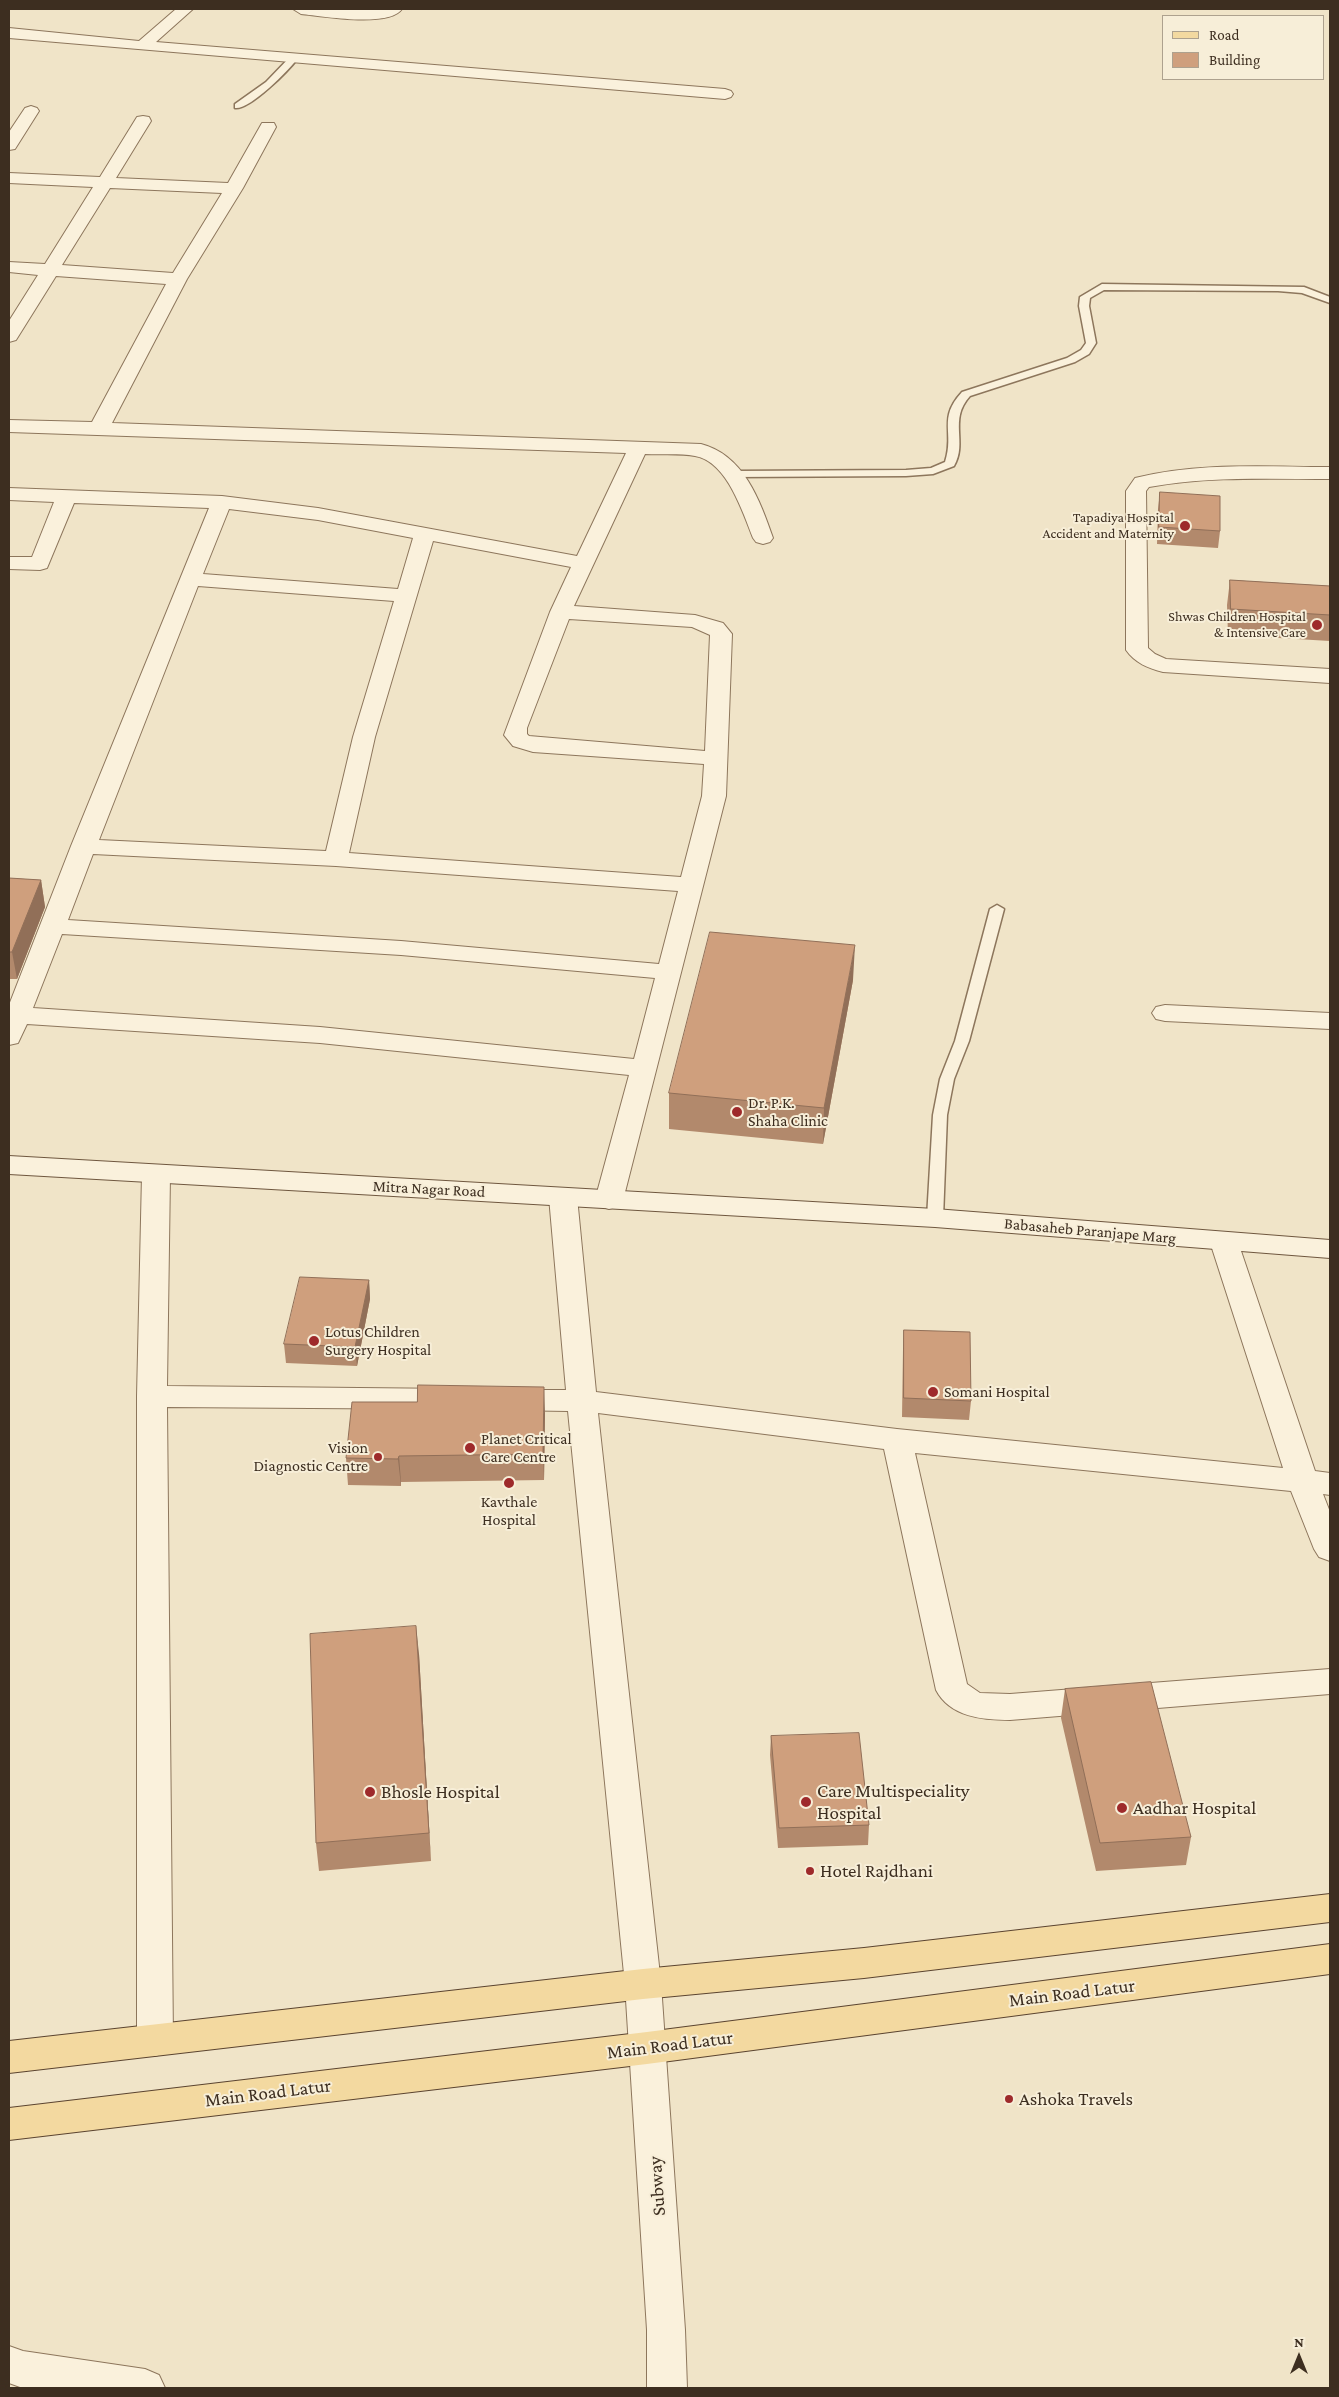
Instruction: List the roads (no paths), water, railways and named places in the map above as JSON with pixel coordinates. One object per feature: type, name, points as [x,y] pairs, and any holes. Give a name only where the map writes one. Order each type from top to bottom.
[{"type":"main road","points":[[9,2057],[643,1984],[864,1963],[1330,1908]]},
{"type":"main road","name":"Main Road Latur","points":[[9,2124],[647,2048],[1330,1959]]},
{"type":"street","points":[[143,46],[185,9]]},
{"type":"street","points":[[301,9],[362,14],[385,12],[394,9]]},
{"type":"street","points":[[9,33],[143,46],[725,94]]},
{"type":"street","points":[[9,145],[31,111]]},
{"type":"street","points":[[9,336],[143,121]]},
{"type":"street","points":[[99,428],[178,279],[234,188],[268,127]]},
{"type":"street","points":[[9,178],[234,188]]},
{"type":"street","points":[[9,267],[178,279]]},
{"type":"street","points":[[9,426],[701,450],[724,461],[734,474],[750,502],[763,538]]},
{"type":"street","points":[[638,448],[582,563],[561,612],[516,728],[515,735],[521,741],[534,745],[676,754],[716,759]]},
{"type":"street","points":[[1330,474],[1175,477],[1142,482],[1136,491],[1138,650],[1147,660],[1163,665],[1330,676]]},
{"type":"street","points":[[9,494],[222,502],[318,514],[582,563]]},
{"type":"street","points":[[9,563],[40,564],[66,496]]},
{"type":"street","points":[[222,502],[83,846],[13,1026],[320,1035],[644,1068]]},
{"type":"street","points":[[336,859],[364,737],[425,533]]},
{"type":"street","points":[[190,578],[406,596]]},
{"type":"street","points":[[561,612],[695,621],[715,628],[721,634],[714,796],[609,1200]]},
{"type":"street","points":[[83,846],[336,859],[692,885]]},
{"type":"street","points":[[52,926],[401,948],[669,972]]},
{"type":"street","points":[[1165,1013],[1330,1021]]},
{"type":"street","name":"Mitra Nagar Road","points":[[9,1165],[849,1214]]},
{"type":"street","points":[[155,2041],[152,1396],[156,1175]]},
{"type":"street","name":"Subway","points":[[563,1197],[582,1400],[643,1984],[666,2330],[667,2388]]},
{"type":"street","name":"Babasaheb Paranjape Marg","points":[[849,1214],[935,1218],[1330,1249]]},
{"type":"street","points":[[1224,1242],[1317,1483],[1330,1549]]},
{"type":"street","points":[[152,1396],[582,1400],[897,1440],[1317,1483]]},
{"type":"street","points":[[897,1440],[952,1690],[963,1700],[983,1707],[1010,1707],[1330,1681]]},
{"type":"street","points":[[9,2364],[20,2369],[145,2388]]},
{"type":"lane","points":[[238,106],[268,84],[294,58]]},
{"type":"lane","points":[[734,474],[906,473],[933,471],[950,464],[955,453],[952,418],[955,403],[966,394],[1071,360],[1085,352],[1091,343],[1084,306],[1085,297],[1102,287],[1122,285],[1278,288],[1304,290],[1330,300]]},
{"type":"lane","points":[[935,1218],[940,1115],[947,1079],[967,1024],[997,909]]},
{"type":"place","name":"Tapadiya Hospital Accident and Maternity","points":[[1185,526]]},
{"type":"place","name":"Shwas Children Hospital & Intensive Care","points":[[1317,625]]},
{"type":"place","name":"Dr. P.K. Shaha Clinic","points":[[737,1112]]},
{"type":"place","name":"Lotus Children Surgery Hospital","points":[[314,1341]]},
{"type":"place","name":"Somani Hospital","points":[[933,1392]]},
{"type":"place","name":"Planet Critical Care Centre","points":[[470,1448]]},
{"type":"place","name":"Vision Diagnostic Centre","points":[[378,1457]]},
{"type":"place","name":"Kavthale Hospital","points":[[509,1483]]},
{"type":"place","name":"Bhosle Hospital","points":[[370,1792]]},
{"type":"place","name":"Care Multispeciality Hospital","points":[[806,1802]]},
{"type":"place","name":"Aadhar Hospital","points":[[1122,1808]]},
{"type":"place","name":"Hotel Rajdhani","points":[[810,1871]]},
{"type":"place","name":"Ashoka Travels","points":[[1009,2099]]}]
